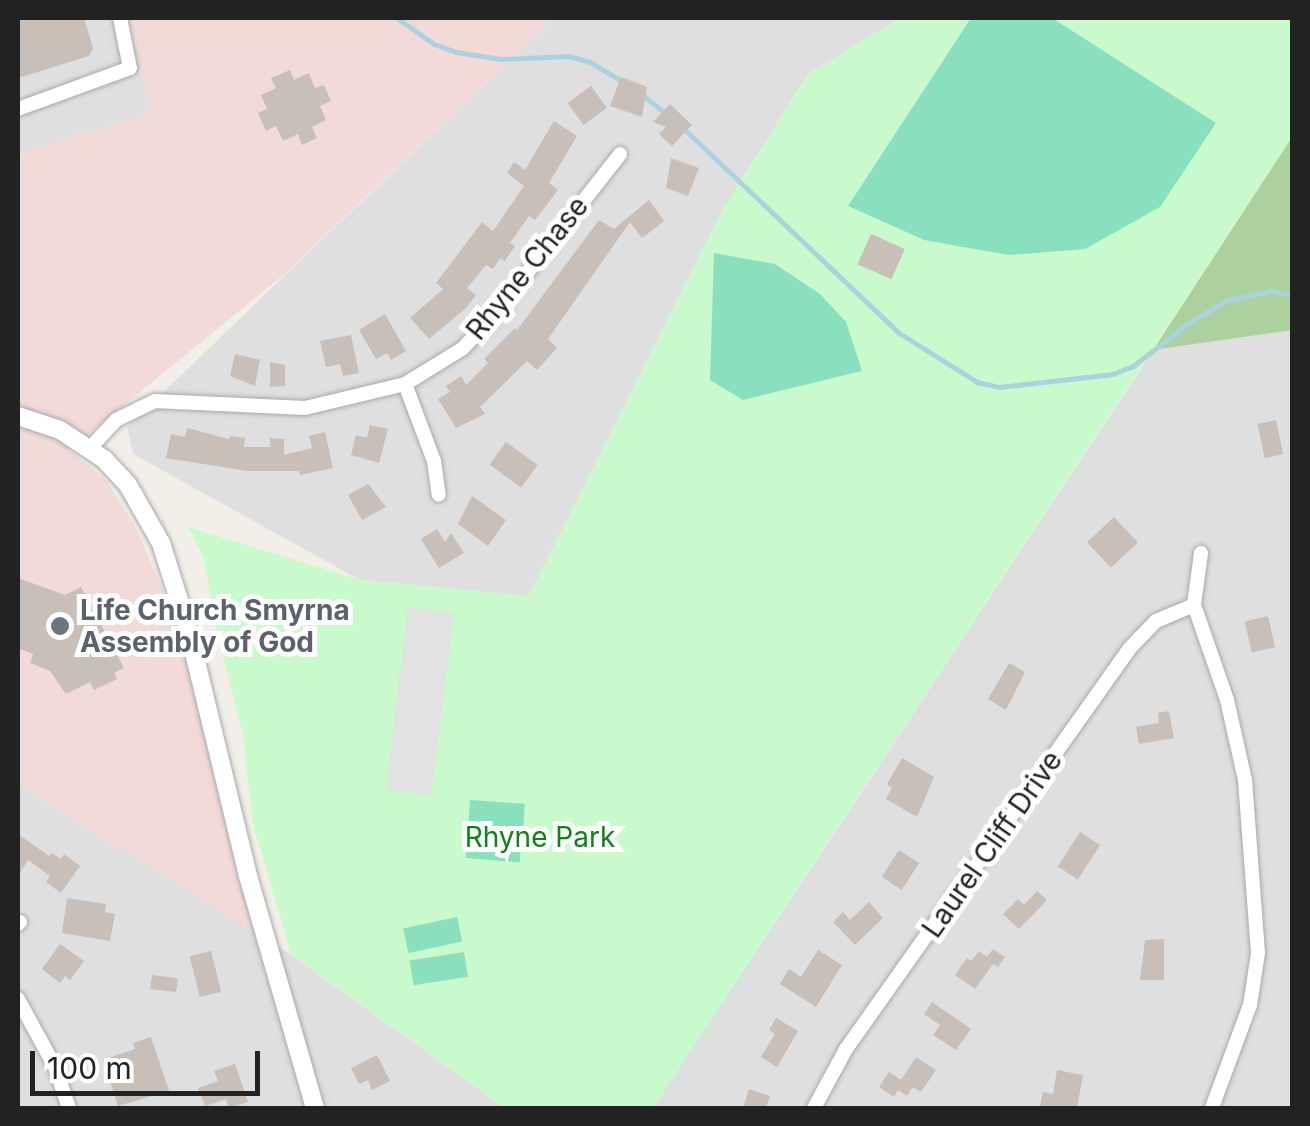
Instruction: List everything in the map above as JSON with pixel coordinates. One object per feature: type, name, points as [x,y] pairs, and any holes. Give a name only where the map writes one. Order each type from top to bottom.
[{"type":"street","points":[[18,109],[130,68],[120,18]]},
{"type":"street","name":"Rhyne Chase","points":[[90,448],[116,420],[155,401],[278,410],[320,405],[405,384],[462,349],[492,318],[620,154]]},
{"type":"street","points":[[405,384],[434,461],[439,495]]},
{"type":"street","points":[[18,416],[60,430],[90,448],[117,472],[138,499],[161,543],[176,587],[248,876],[316,1108]]},
{"type":"street","points":[[1201,554],[1194,606],[1227,700],[1245,780],[1258,954],[1250,1005],[1212,1108]]},
{"type":"street","name":"Laurel Cliff Drive","points":[[814,1108],[846,1049],[1129,649],[1156,621],[1194,606]]},
{"type":"street","points":[[18,999],[55,1067],[69,1108]]},
{"type":"shaded area","points":[[18,18],[128,18],[152,112],[18,154]]},
{"type":"shaded area","points":[[128,18],[553,18],[287,272],[69,450],[105,479],[136,528],[183,637],[261,937],[18,784],[18,154],[151,112]]},
{"type":"shaded area","points":[[553,18],[900,18],[808,74],[723,209],[529,596],[360,580],[133,454],[127,427]]},
{"type":"shaded area","points":[[1292,330],[1292,1108],[653,1108],[1153,350]]},
{"type":"shaded area","points":[[408,607],[454,613],[431,795],[386,790]]},
{"type":"shaded area","points":[[18,784],[290,954],[505,1108],[18,1108]]},
{"type":"green space","name":"Rhyne Park","points":[[900,18],[1292,18],[1292,137],[653,1108],[505,1108],[291,954],[253,825],[243,734],[218,637],[204,558],[188,527],[360,580],[529,596],[723,209],[808,74]]},
{"type":"green space","points":[[971,18],[1052,18],[1216,123],[1160,207],[1085,249],[1008,255],[924,240],[848,206]]},
{"type":"green space","points":[[1292,137],[1292,330],[1153,350]]},
{"type":"green space","points":[[714,253],[775,264],[820,294],[846,322],[862,371],[743,400],[710,380]]},
{"type":"green space","points":[[470,800],[525,804],[523,829],[468,825]]},
{"type":"green space","points":[[468,833],[522,838],[520,863],[466,858]]},
{"type":"green space","points":[[457,917],[462,941],[408,953],[403,928]]},
{"type":"green space","points":[[464,952],[468,977],[414,985],[410,961]]},
{"type":"building","points":[[18,18],[84,18],[93,48],[89,56],[18,78]]},
{"type":"building","points":[[290,70],[294,80],[309,73],[315,88],[324,85],[331,101],[320,106],[326,120],[312,127],[317,138],[302,145],[298,134],[283,141],[276,126],[266,131],[258,113],[267,109],[261,95],[276,88],[271,78]]},
{"type":"building","points":[[621,77],[647,87],[642,117],[610,106]]},
{"type":"building","points":[[591,86],[607,108],[583,125],[568,103]]},
{"type":"building","points":[[670,104],[692,125],[672,146],[659,134],[666,127],[653,122]]},
{"type":"building","points":[[554,121],[577,136],[549,183],[558,190],[535,220],[529,216],[510,243],[515,246],[505,261],[500,258],[493,269],[486,265],[467,288],[476,295],[466,308],[429,339],[410,318],[443,289],[436,283],[482,222],[493,231],[524,186],[507,173],[514,162],[525,170]]},
{"type":"building","points":[[671,158],[699,168],[688,196],[666,188]]},
{"type":"building","points":[[649,200],[664,221],[642,238],[630,222],[548,339],[557,348],[537,370],[527,361],[480,407],[485,414],[456,428],[438,399],[450,392],[446,386],[461,376],[466,385],[488,363],[484,359],[517,330],[599,220],[614,229]]},
{"type":"building","points":[[871,234],[905,249],[891,279],[858,264]]},
{"type":"building","points":[[385,314],[406,351],[391,360],[387,353],[376,359],[359,330]]},
{"type":"building","points":[[351,335],[359,373],[343,376],[340,364],[326,367],[320,341]]},
{"type":"building","points":[[235,354],[260,360],[255,386],[230,376]]},
{"type":"building","points":[[270,362],[285,365],[285,386],[270,387]]},
{"type":"building","points":[[1276,420],[1283,454],[1265,458],[1257,424]]},
{"type":"building","points":[[370,425],[388,429],[379,463],[351,455],[356,435],[367,438]]},
{"type":"building","points":[[187,428],[229,439],[245,438],[244,447],[270,447],[270,438],[284,439],[284,455],[312,448],[309,436],[325,432],[333,468],[300,475],[299,471],[247,471],[166,458],[171,434],[185,437]]},
{"type":"building","points":[[506,442],[538,465],[521,488],[490,465]]},
{"type":"building","points":[[368,484],[386,507],[362,520],[348,495]]},
{"type":"building","points":[[472,496],[506,520],[488,546],[458,524]]},
{"type":"building","points":[[1114,517],[1138,543],[1111,568],[1087,542]]},
{"type":"building","points":[[437,529],[445,542],[451,533],[464,553],[439,568],[421,539]]},
{"type":"building","name":"Life Church Smyrna Assembly of God","points":[[18,578],[65,595],[81,587],[124,668],[114,673],[117,679],[94,690],[90,682],[66,694],[50,671],[30,663],[33,654],[18,648]]},
{"type":"building","points":[[1268,616],[1275,647],[1252,653],[1245,621]]},
{"type":"building","points":[[1009,663],[1025,672],[1006,710],[988,699]]},
{"type":"building","points":[[1169,711],[1174,738],[1139,744],[1136,727],[1159,723],[1158,713]]},
{"type":"building","points":[[902,758],[934,777],[917,817],[886,799],[892,788],[887,784]]},
{"type":"building","points":[[1080,832],[1100,845],[1078,879],[1058,866]]},
{"type":"building","points":[[18,834],[49,856],[52,853],[61,859],[64,854],[80,866],[61,893],[46,882],[50,876],[28,860],[18,876]]},
{"type":"building","points":[[899,850],[919,863],[902,890],[882,877]]},
{"type":"building","points":[[1037,891],[1047,900],[1019,929],[1003,914],[1018,899],[1024,905]]},
{"type":"building","points":[[67,898],[106,904],[105,912],[115,914],[110,941],[62,933]]},
{"type":"building","points":[[869,902],[883,918],[855,945],[833,922],[843,912],[850,920]]},
{"type":"building","points":[[1164,939],[1164,980],[1140,980],[1145,940]]},
{"type":"building","points":[[60,944],[84,961],[70,980],[65,976],[60,983],[42,969]]},
{"type":"building","points":[[993,949],[1005,957],[998,967],[993,964],[975,989],[955,975],[967,958],[971,961],[979,951],[987,957]]},
{"type":"building","points":[[818,950],[842,965],[816,1007],[780,984],[789,969],[801,977]]},
{"type":"building","points":[[211,951],[221,992],[200,997],[190,956]]},
{"type":"building","points":[[152,975],[178,978],[176,992],[150,989]]},
{"type":"building","points":[[932,1002],[971,1029],[956,1050],[933,1035],[940,1025],[924,1014]]},
{"type":"building","points":[[776,1018],[798,1031],[777,1067],[761,1057],[775,1034],[769,1030]]},
{"type":"building","points":[[151,1037],[169,1091],[118,1106],[103,1060],[135,1049],[133,1043]]},
{"type":"building","points":[[377,1055],[390,1081],[372,1090],[368,1080],[359,1084],[351,1068]]},
{"type":"building","points":[[916,1057],[936,1070],[921,1092],[913,1087],[907,1096],[898,1090],[894,1097],[879,1087],[889,1072],[901,1080]]},
{"type":"building","points":[[235,1064],[248,1102],[229,1108],[226,1099],[205,1106],[198,1088],[218,1081],[214,1071]]},
{"type":"building","points":[[1057,1070],[1083,1075],[1077,1108],[1040,1106],[1043,1092],[1053,1094]]},
{"type":"building","points":[[749,1089],[770,1096],[766,1108],[743,1108]]},
{"type":"waterway","points":[[397,18],[434,44],[456,52],[500,59],[569,56],[590,62],[622,81]]},
{"type":"waterway","points":[[644,96],[666,114]]},
{"type":"waterway","points":[[682,127],[899,333],[977,382],[999,387],[1113,374],[1133,366],[1187,324],[1227,300],[1271,291],[1292,295]]},
{"type":"place","name":"Life Church Smyrna Assembly of God","points":[[60,626]]}]
